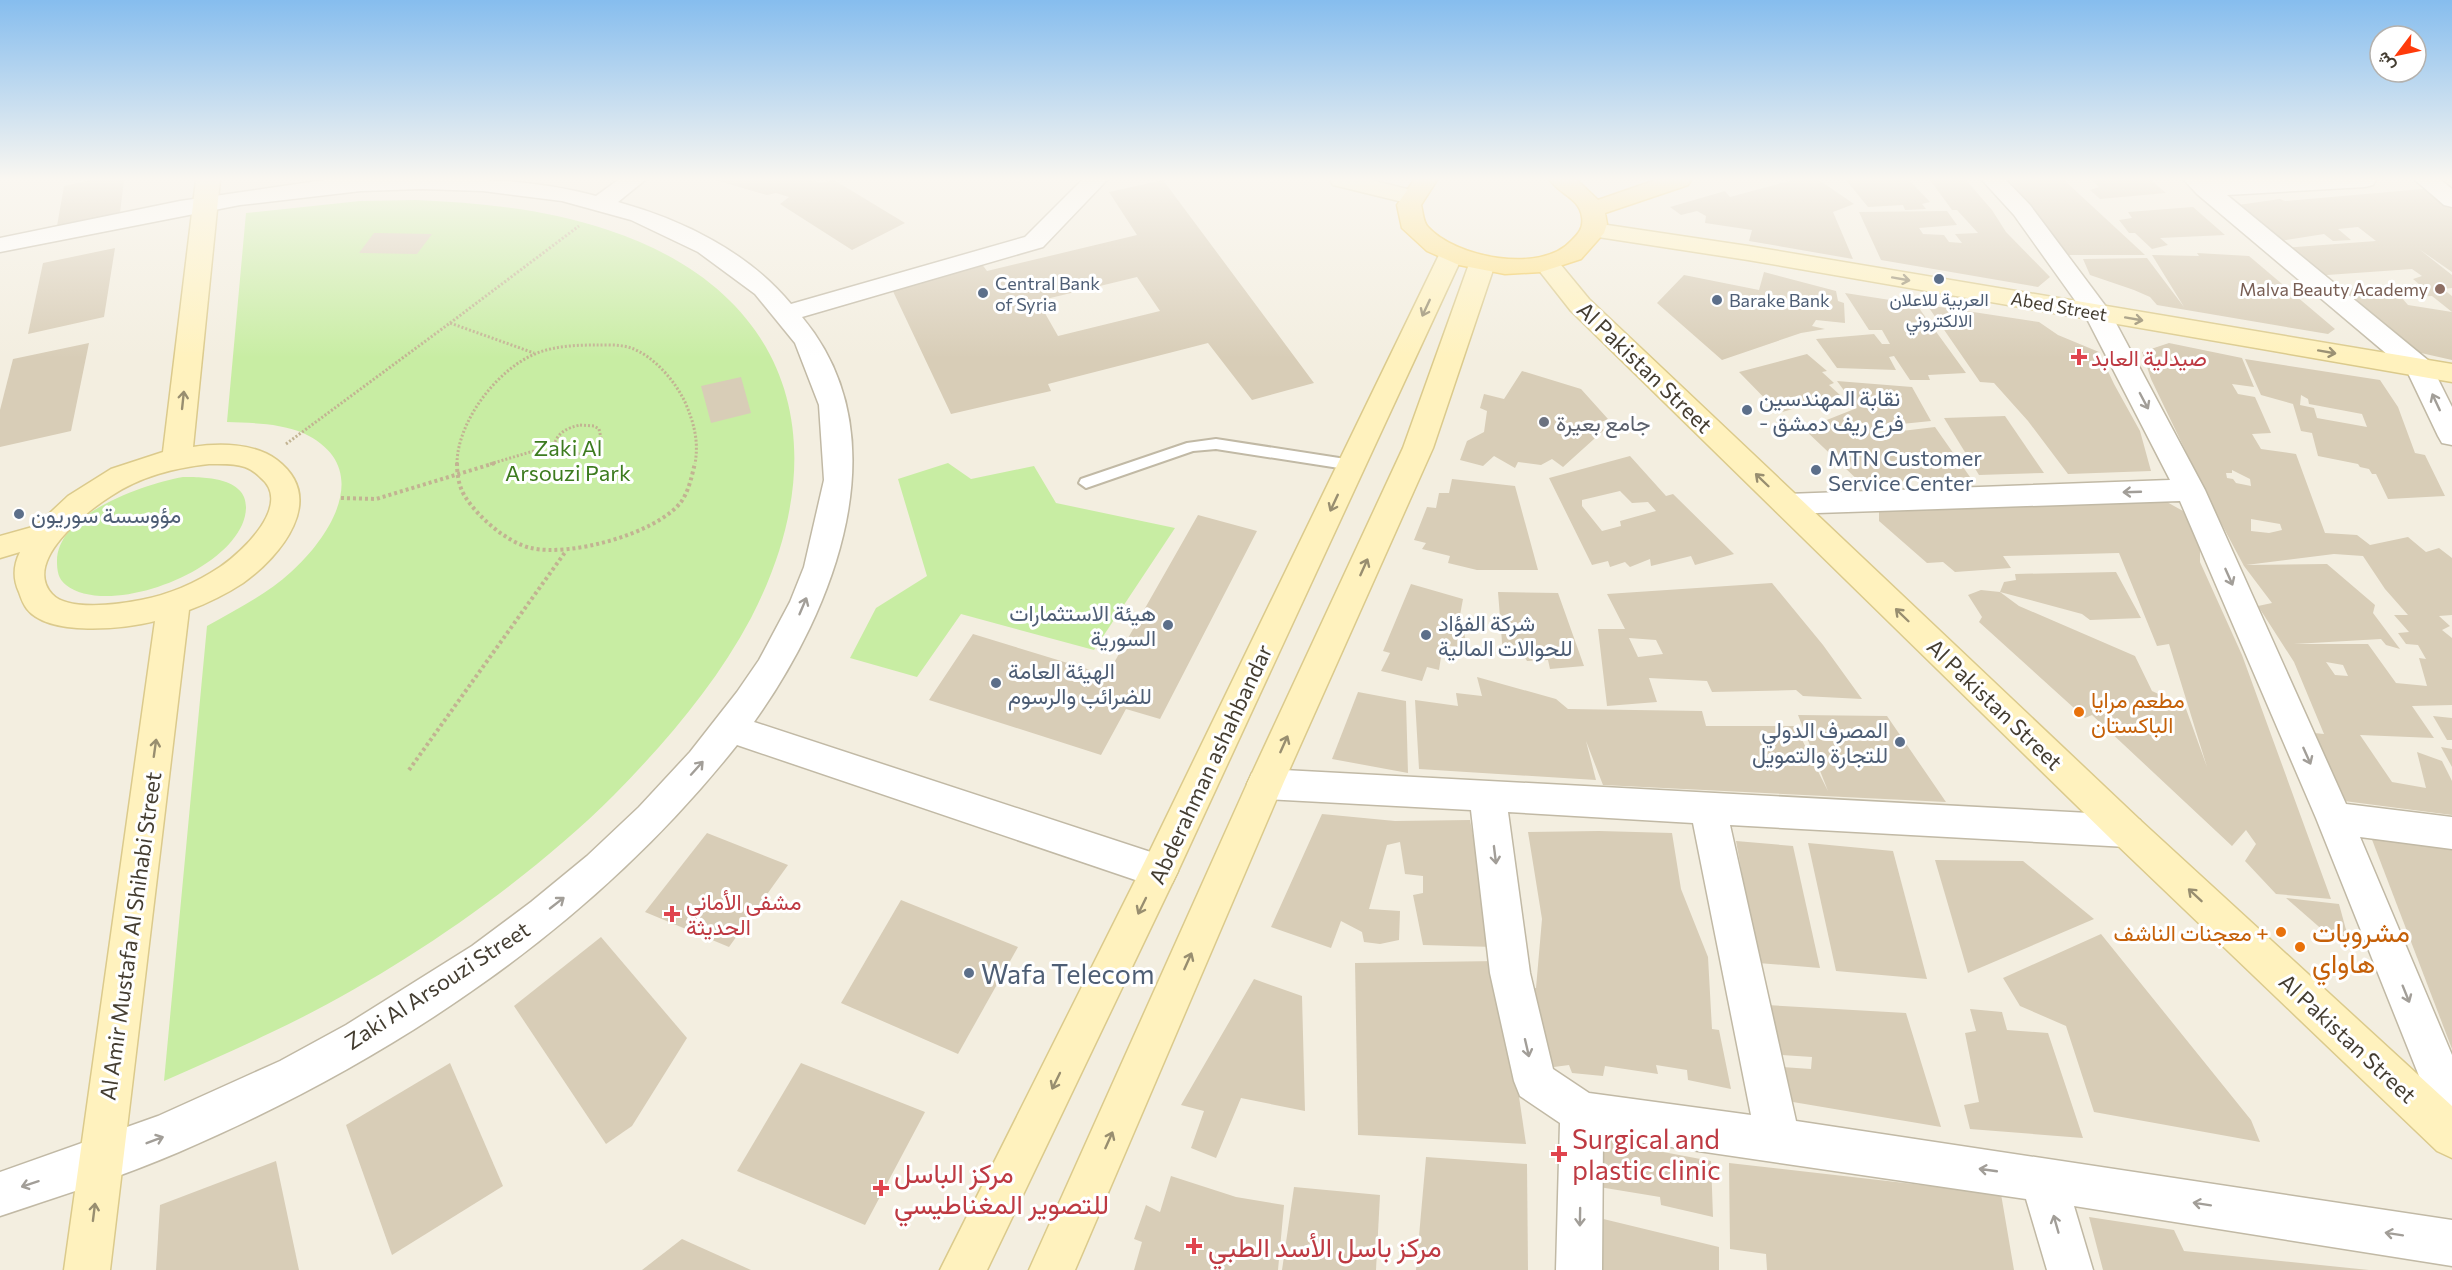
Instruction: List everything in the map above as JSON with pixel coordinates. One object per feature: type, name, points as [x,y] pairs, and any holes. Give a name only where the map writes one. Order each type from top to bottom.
[{"type":"main road","points":[[177,458],[201,239]]},
{"type":"main road","points":[[1425,239],[1466,259],[1515,267],[1547,264],[1573,255],[1590,239]]},
{"type":"main road","name":"Abed Street","points":[[1686,239],[1748,253],[2452,373]]},
{"type":"main road","points":[[1052,1270],[1265,784],[1418,448],[1466,259]]},
{"type":"main road","name":"Abderahman ashahbandar","points":[[963,1270],[1159,871],[1352,465],[1466,259]]},
{"type":"main road","name":"Al Pakistan Street","points":[[1547,264],[1580,305],[2127,831],[2452,1136]]},
{"type":"main road","points":[[209,454],[238,456],[261,462],[279,475],[287,493],[284,515],[270,539],[246,563],[213,585],[174,603],[133,615],[94,618],[61,614],[13,587],[40,536],[66,510],[99,487],[138,469],[177,458],[209,454]]},
{"type":"main road","points":[[0,547],[40,536]]},
{"type":"main road","name":"Al Amir Mustafa Al Shihabi Street","points":[[87,1270],[174,603]]},
{"type":"street","name":"Zaki Al Arsouzi Street","points":[[0,245],[22,239]]},
{"type":"street","name":"Zaki Al Arsouzi Street","points":[[0,1194],[166,1135],[284,1080],[393,1019],[492,954],[578,886],[652,818],[711,751],[759,687],[795,625],[820,566],[834,512],[839,462],[835,416],[824,374],[806,337],[789,313],[753,276],[718,251],[694,239]]},
{"type":"street","points":[[789,313],[992,256],[1037,239]]},
{"type":"street","points":[[2044,239],[2097,312],[2190,490],[2334,818],[2452,1106]]},
{"type":"street","points":[[2266,239],[2419,367],[2452,436]]},
{"type":"street","points":[[1787,504],[2190,490]]},
{"type":"street","points":[[729,728],[1159,871]]},
{"type":"street","points":[[1265,784],[2127,831]]},
{"type":"street","points":[[1488,797],[1510,973],[1535,1081],[1582,1113],[1778,1139],[2452,1243]]},
{"type":"street","points":[[1708,808],[1778,1139]]},
{"type":"street","points":[[2334,818],[2452,833]]},
{"type":"street","points":[[1579,1270],[1582,1113]]},
{"type":"street","points":[[2043,1179],[2070,1270]]},
{"type":"lane","points":[[1086,483],[1192,446],[1216,444],[1352,465]]},
{"type":"path","points":[[261,462],[559,239]]},
{"type":"path","points":[[450,323],[535,353]]},
{"type":"path","points":[[578,345],[633,348],[667,372],[681,396],[698,438],[691,479],[681,502],[666,517],[638,531],[605,542],[567,550],[530,548],[501,532],[477,513],[454,474],[462,429],[477,402],[504,376],[535,353],[578,345]]},
{"type":"path","points":[[341,498],[376,499],[554,445],[560,433],[573,426],[594,426],[601,433],[601,438],[593,447],[578,453],[564,454],[554,445]]},
{"type":"path","points":[[409,770],[567,550]]},
{"type":"green space","name":"Zaki Al Arsouzi Park","points":[[244,239],[629,239],[672,258],[722,293],[759,336],[783,384],[794,438],[792,495],[778,556],[751,618],[722,666],[689,711],[652,754],[578,829],[496,896],[452,928],[361,986],[315,1011],[164,1081],[207,626],[272,587],[306,556],[321,539],[332,520],[339,501],[341,481],[337,463],[325,447],[303,433],[275,425],[227,422]]},
{"type":"green space","points":[[948,463],[971,479],[1034,466],[1056,503],[1175,528],[1094,650],[961,614],[917,677],[850,658],[876,608],[927,576],[898,479]]},
{"type":"green space","points":[[183,477],[201,477],[222,481],[231,484],[244,497],[246,507],[240,529],[224,549],[201,567],[173,581],[143,591],[113,596],[87,594],[63,583],[58,574],[57,561],[61,544],[71,529],[87,515],[126,494]]},
{"type":"building","points":[[369,239],[428,239],[417,254],[359,253]]},
{"type":"building","points":[[835,239],[873,239],[852,250]]},
{"type":"building","name":"Central Bank of Syria","points":[[1119,239],[1207,239],[1314,383],[1252,400],[1208,343],[1048,384],[1051,391],[951,414],[890,285],[981,263],[987,271]],"holes":[[[1137,277],[1160,311],[1058,336],[1038,301]]]},
{"type":"building","points":[[1845,239],[1853,259],[1749,241]]},
{"type":"building","points":[[1871,239],[1947,239],[1949,242],[1962,243],[1959,239],[2013,239],[2050,277],[2038,287],[1881,260]]},
{"type":"building","points":[[2056,239],[2128,239],[2145,255],[2069,255]]},
{"type":"building","points":[[2142,239],[2161,239],[2168,245],[2152,249]]},
{"type":"building","points":[[2270,239],[2290,239],[2273,242]]},
{"type":"building","points":[[2331,239],[2351,240],[2333,241]]},
{"type":"building","points":[[2374,239],[2452,239],[2452,272],[2419,249],[2452,275],[2452,288],[2443,289],[2452,296],[2452,312],[2452,360],[2399,348],[2331,290],[2416,284],[2430,294],[2413,279],[2422,276],[2412,269],[2313,276],[2281,248],[2376,241]],"holes":[[[2432,296],[2452,312],[2408,305],[2401,297]]]},
{"type":"building","points":[[115,248],[104,317],[28,334],[43,263]]},
{"type":"building","points":[[2197,253],[2249,256],[2335,329],[2328,334],[2157,305],[2150,297],[2090,275],[2083,259],[2147,258],[2184,307],[2152,255],[2199,256]]},
{"type":"building","points":[[1764,272],[1836,291],[1838,301],[1844,303],[1845,323],[1816,320],[1812,326],[1825,329],[1801,333],[1722,360],[1657,303],[1684,275],[1759,290]]},
{"type":"building","points":[[1845,293],[1916,304],[1966,373],[1928,375],[1930,380],[1910,380],[1894,356],[1889,357],[1896,370],[1837,368],[1816,339],[1874,334],[1882,344],[1890,344],[1882,330],[1869,330]]},
{"type":"building","points":[[1927,305],[2039,322],[2058,335],[2099,352],[2140,431],[2151,471],[2068,474],[2028,421],[1994,383],[1980,382]]},
{"type":"building","points":[[89,343],[71,431],[0,447],[0,410],[13,359]]},
{"type":"building","points":[[2169,343],[2242,358],[2254,387],[2232,384],[2238,394],[2255,397],[2271,433],[2252,434],[2261,449],[2296,454],[2325,533],[2357,535],[2370,545],[2408,537],[2426,552],[2439,548],[2452,558],[2452,615],[2439,616],[2450,626],[2442,630],[2452,638],[2452,705],[2412,706],[2434,738],[2360,735],[2392,782],[2426,788],[2417,752],[2442,761],[2452,781],[2452,815],[2344,801],[2314,733],[2324,734],[2294,662],[2258,606],[2272,603],[2244,566],[2212,506],[2151,379],[2142,352]],"holes":[[[2232,470],[2250,479],[2251,486],[2236,483],[2233,479],[2227,478],[2226,473],[2232,473]],[[2251,519],[2280,524],[2282,530],[2269,533],[2251,531]],[[2334,554],[2363,556],[2385,589],[2408,615],[2394,615],[2409,632],[2398,633],[2406,644],[2418,645],[2426,659],[2419,658],[2427,686],[2396,683],[2368,644],[2294,644],[2381,639],[2386,645],[2400,649],[2373,613],[2375,605],[2327,564],[2246,565]],[[2326,662],[2343,665],[2348,676],[2335,675]]]},
{"type":"building","points":[[1807,354],[1827,371],[1822,372],[1834,383],[1829,385],[1840,395],[1779,413],[1739,372]]},
{"type":"building","points":[[2245,359],[2380,380],[2398,407],[2415,453],[2425,455],[2445,496],[2388,499],[2376,474],[2372,474],[2369,469],[2360,467],[2358,464],[2318,456],[2312,433],[2301,431],[2293,404],[2261,395]],"holes":[[[2301,395],[2308,399],[2309,404],[2362,414],[2367,427],[2317,418],[2314,408],[2300,405]]]},
{"type":"building","name":"جامع بعيرة","points":[[1522,371],[1581,389],[1608,419],[1597,424],[1604,430],[1563,467],[1552,459],[1541,465],[1518,462],[1515,468],[1494,456],[1483,466],[1460,460],[1467,441],[1484,432],[1487,411],[1480,408],[1484,394],[1504,399]]},
{"type":"building","points":[[741,377],[751,413],[711,423],[701,386]]},
{"type":"building","points":[[1837,381],[1912,387],[1931,421],[1872,427],[1877,434],[1935,427],[1970,477],[1862,484],[1804,429],[1857,408]]},
{"type":"building","points":[[2005,416],[2044,473],[1979,475],[1944,418]]},
{"type":"building","points":[[1630,456],[1666,496],[1673,494],[1734,554],[1695,565],[1691,556],[1651,566],[1650,559],[1630,567],[1625,562],[1610,567],[1608,561],[1592,565],[1549,478]],"holes":[[[1620,491],[1632,503],[1648,502],[1656,511],[1620,521],[1621,526],[1602,531],[1582,506],[1582,500]]]},
{"type":"building","points":[[1452,479],[1515,486],[1538,570],[1477,570],[1448,563],[1450,556],[1422,549],[1426,543],[1414,540],[1427,507],[1436,508],[1439,493],[1449,493]]},
{"type":"building","points":[[2165,501],[2183,511],[2194,531],[2200,550],[2200,562],[2242,655],[2331,899],[2276,894],[2245,861],[2256,844],[2246,830],[2232,846],[2092,715],[2085,718],[1979,622],[1982,617],[1968,595],[1981,590],[2000,592],[2019,606],[2135,656],[2152,691],[2185,706],[2207,767],[2169,644],[2157,646],[2119,553],[2003,556],[2011,568],[1955,572],[1943,562],[1927,563],[1879,521],[1879,511]]},
{"type":"building","points":[[1198,515],[1257,531],[1160,719],[1126,709],[1101,755],[929,700],[973,634],[1107,675]]},
{"type":"building","points":[[2116,572],[2141,618],[2090,620],[2082,614],[2000,592],[2004,582],[2016,580],[2015,574]]},
{"type":"building","points":[[1772,583],[1823,645],[1862,699],[1803,696],[1796,690],[1712,692],[1707,681],[1649,678],[1657,702],[1607,706],[1598,629],[1625,629],[1607,594]],"holes":[[[1629,638],[1656,640],[1663,654],[1638,657]]]},
{"type":"building","points":[[1411,584],[1463,599],[1460,615],[1468,650],[1443,644],[1439,670],[1427,667],[1422,681],[1381,671],[1390,653],[1383,651]]},
{"type":"building","points":[[1498,592],[1558,593],[1584,666],[1550,669],[1548,660],[1527,661],[1524,656],[1503,655]]},
{"type":"building","points":[[1477,677],[1556,699],[1568,709],[1702,711],[1706,726],[1795,726],[1828,791],[1798,715],[1887,716],[1946,802],[1603,785],[1586,741],[1596,780],[1419,769],[1415,700],[1458,706],[1456,693],[1482,696]]},
{"type":"building","points":[[1358,692],[1406,701],[1408,773],[1332,759]]},
{"type":"building","points":[[2433,716],[2452,718],[2452,740],[2447,740]]},
{"type":"building","points":[[2441,747],[2452,749],[2452,767]]},
{"type":"building","points":[[1322,814],[1395,821],[1470,820],[1494,947],[1423,945],[1413,895],[1423,893],[1423,876],[1405,874],[1400,842],[1387,845],[1369,909],[1400,911],[1399,940],[1380,944],[1364,942],[1362,932],[1341,921],[1331,948],[1271,927]]},
{"type":"building","points":[[1528,832],[1672,833],[1681,889],[1708,957],[1712,1029],[1719,1030],[1731,1089],[1688,1080],[1687,1070],[1656,1065],[1658,1074],[1605,1066],[1603,1076],[1572,1073],[1569,1065],[1554,1067],[1531,1046],[1520,987],[1536,988],[1542,919]]},
{"type":"building","points":[[707,833],[788,865],[729,947],[645,912]]},
{"type":"building","points":[[2371,837],[2452,844],[2452,1049]]},
{"type":"building","points":[[1736,841],[1793,846],[1820,968],[1758,963]]},
{"type":"building","points":[[1808,843],[1893,851],[1927,979],[1836,971]]},
{"type":"building","points":[[1935,860],[2023,861],[2094,919],[1968,973]]},
{"type":"building","points":[[2286,898],[2339,904],[2351,948],[2341,946]]},
{"type":"building","points":[[901,900],[1018,947],[958,1054],[841,1003]]},
{"type":"building","points":[[2101,934],[2251,1120],[2260,1142],[2094,1112],[2066,1026],[2020,1006],[2003,978]]},
{"type":"building","points":[[601,937],[687,1038],[632,1126],[606,1144],[514,1006]]},
{"type":"building","points":[[1499,961],[1526,1144],[1358,1135],[1355,963]]},
{"type":"building","points":[[1254,979],[1302,996],[1305,1111],[1241,1098],[1216,1158],[1191,1148],[1204,1111],[1181,1105]]},
{"type":"building","points":[[1767,1005],[1906,1013],[1941,1127],[1787,1101],[1782,1067],[1811,1069],[1812,1057],[1766,1054]]},
{"type":"building","points":[[1970,1009],[2002,1012],[2007,1030],[2048,1033],[2083,1138],[1970,1129],[1964,1105],[1979,1102],[1965,1033],[1976,1031]]},
{"type":"building","points":[[450,1063],[503,1186],[392,1255],[346,1125]]},
{"type":"building","points":[[801,1063],[925,1112],[865,1225],[737,1171]]},
{"type":"building","points":[[1592,1135],[1657,1146],[1658,1151],[1711,1161],[1713,1217],[1661,1205],[1660,1197],[1593,1186]]},
{"type":"building","points":[[1426,1157],[1527,1164],[1528,1270],[1416,1270]]},
{"type":"building","points":[[276,1161],[299,1270],[156,1270],[160,1205]]},
{"type":"building","points":[[1729,1163],[2001,1194],[2014,1270],[1767,1270],[1766,1254],[1730,1249]]},
{"type":"building","points":[[1171,1176],[1236,1197],[1284,1205],[1278,1270],[1134,1270],[1142,1242],[1134,1239],[1146,1205],[1160,1212]]},
{"type":"building","points":[[1294,1187],[1380,1195],[1376,1270],[1282,1270]]},
{"type":"building","points":[[1591,1216],[1719,1247],[1719,1270],[1594,1270]]},
{"type":"building","points":[[2089,1217],[2174,1230],[2184,1251],[2369,1270],[2103,1270]]},
{"type":"building","points":[[682,1239],[751,1270],[642,1270]]},
{"type":"place","name":"العربية للاعلان الالكتروني","points":[[1939,279]]},
{"type":"place","name":"Malva Beauty Academy","points":[[2440,289]]},
{"type":"place","name":"Central Bank of Syria","points":[[983,293]]},
{"type":"place","name":"Barake Bank","points":[[1717,300]]},
{"type":"place","name":"صيدلية العابد","points":[[2079,357]]},
{"type":"place","name":"نقابة المهندسين - فرع ريف دمشق","points":[[1747,410]]},
{"type":"place","name":"جامع بعيرة","points":[[1544,422]]},
{"type":"place","name":"MTN Customer Service Center","points":[[1816,470]]},
{"type":"place","name":"مؤوسسة سوريون","points":[[19,514]]},
{"type":"place","name":"هيئة الاستثمارات السورية","points":[[1168,625]]},
{"type":"place","name":"شركة الفؤاد للحوالات المالية","points":[[1426,635]]},
{"type":"place","name":"الهيئة العامة للضرائب والرسوم","points":[[996,683]]},
{"type":"place","name":"مطعم مرايا الباكستان","points":[[2079,712]]},
{"type":"place","name":"المصرف الدولي للتجارة والتمويل","points":[[1900,742]]},
{"type":"place","name":"مشفى الأماني الحديثة","points":[[672,914]]},
{"type":"place","name":"معجنات الناشف +","points":[[2281,932]]},
{"type":"place","name":"مشروبات هاواي","points":[[2300,947]]},
{"type":"place","name":"Wafa Telecom","points":[[969,973]]},
{"type":"place","name":"Surgical and plastic clinic","points":[[1559,1154]]},
{"type":"place","name":"مركز الباسل للتصوير المغناطيسي","points":[[881,1188]]},
{"type":"place","name":"مركز باسل الأسد الطبي","points":[[1194,1246]]}]
